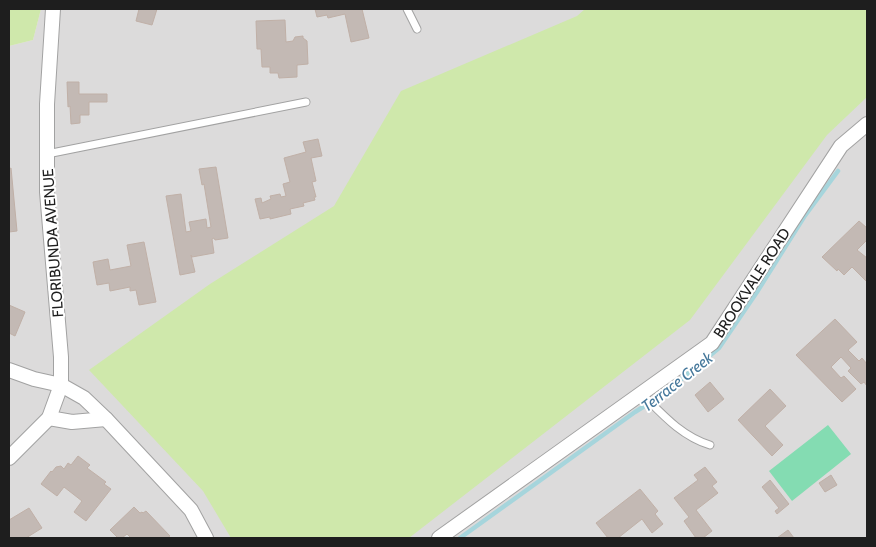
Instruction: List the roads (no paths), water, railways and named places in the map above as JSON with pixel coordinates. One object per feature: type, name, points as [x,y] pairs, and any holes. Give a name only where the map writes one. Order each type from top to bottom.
[{"type":"street","name":"FLORIBUNDA AVENUE","points":[[9,458],[49,418],[61,385],[62,358],[47,192],[47,104],[53,9]]},
{"type":"street","name":"BROOKVALE ROAD","points":[[439,538],[712,343],[840,146],[867,124]]},
{"type":"street","points":[[9,370],[61,385],[84,398],[191,510],[206,538]]},
{"type":"street","points":[[49,418],[72,422],[106,419]]},
{"type":"lane","points":[[407,9],[416,29]]},
{"type":"lane","points":[[47,154],[306,102]]},
{"type":"lane","points":[[642,394],[686,435],[710,446]]},
{"type":"waterway","name":"Terrace Creek","points":[[460,538],[635,412],[662,395],[719,348],[804,217],[838,171]]}]
